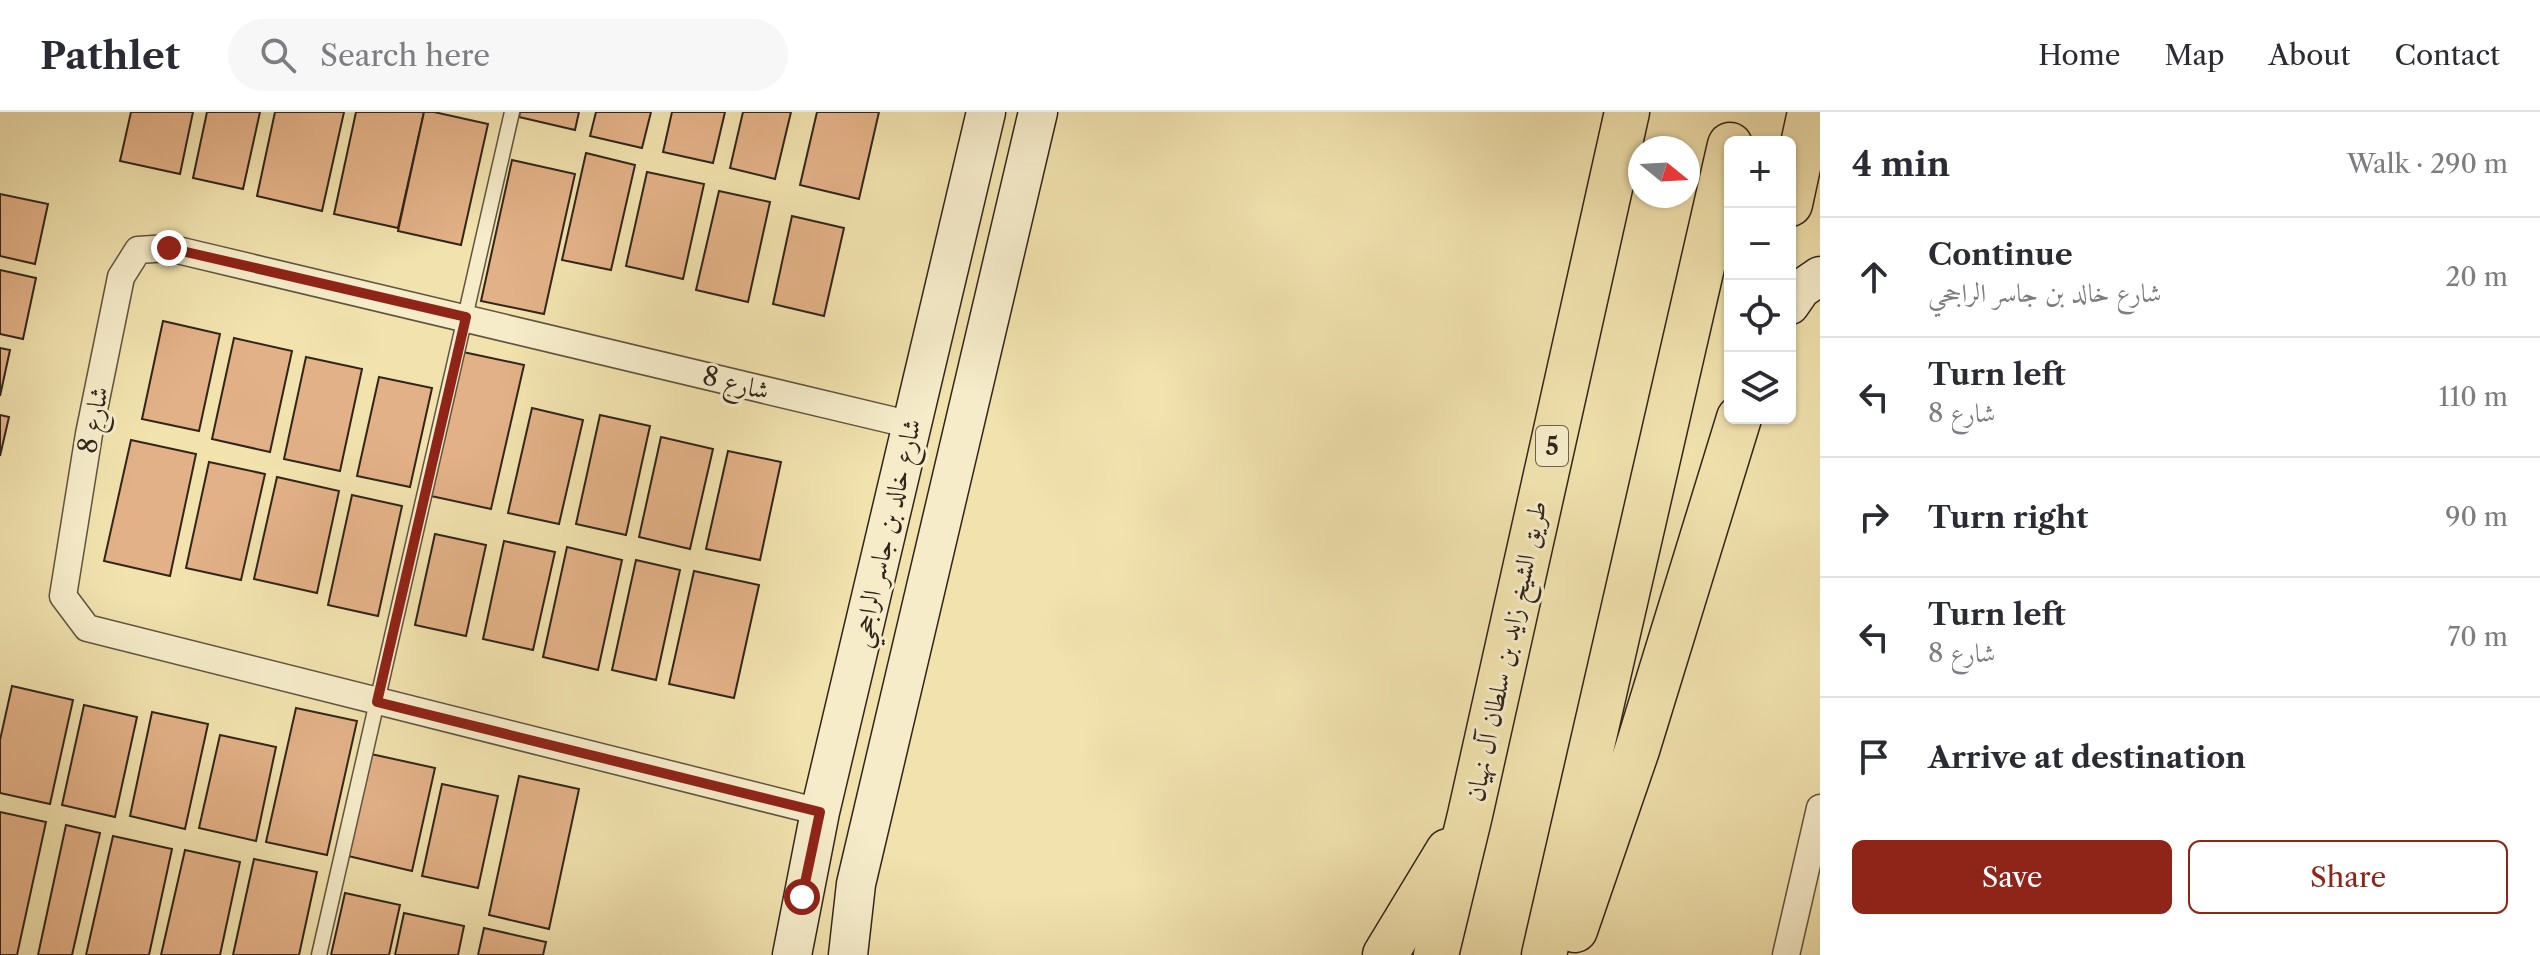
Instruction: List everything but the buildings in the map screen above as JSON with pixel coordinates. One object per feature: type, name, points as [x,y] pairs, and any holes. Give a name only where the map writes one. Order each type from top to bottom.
[{"type":"highway","name":"طريق الشيخ زايد بن سلطان آل نهيان","points":[[1436,955],[1627,112]]},
{"type":"highway","points":[[1732,136],[1738,112]]},
{"type":"highway","points":[[1796,176],[1810,112]]},
{"type":"highway","points":[[1544,955],[1724,170]]},
{"type":"highway","points":[[1566,955],[1637,750],[1737,424]]},
{"type":"highway","points":[[1385,955],[1470,815]]},
{"type":"street","name":"شارع خالد بن جاسر الراجحي","points":[[792,955],[820,812],[986,112]]},
{"type":"street","name":"شارع خالد بن جاسر الراجحي","points":[[848,955],[856,884],[1038,112]]},
{"type":"street","name":"شارع 8","points":[[820,812],[87,628],[63,596],[89,434],[121,277],[138,250],[169,248],[912,425]]},
{"type":"street","points":[[1796,296],[1820,276]]},
{"type":"street","points":[[1786,955],[1820,808]]},
{"type":"lane","points":[[319,955],[512,112]]},
{"type":"route","points":[[169,248],[466,317],[377,702],[820,812],[802,897]]}]
